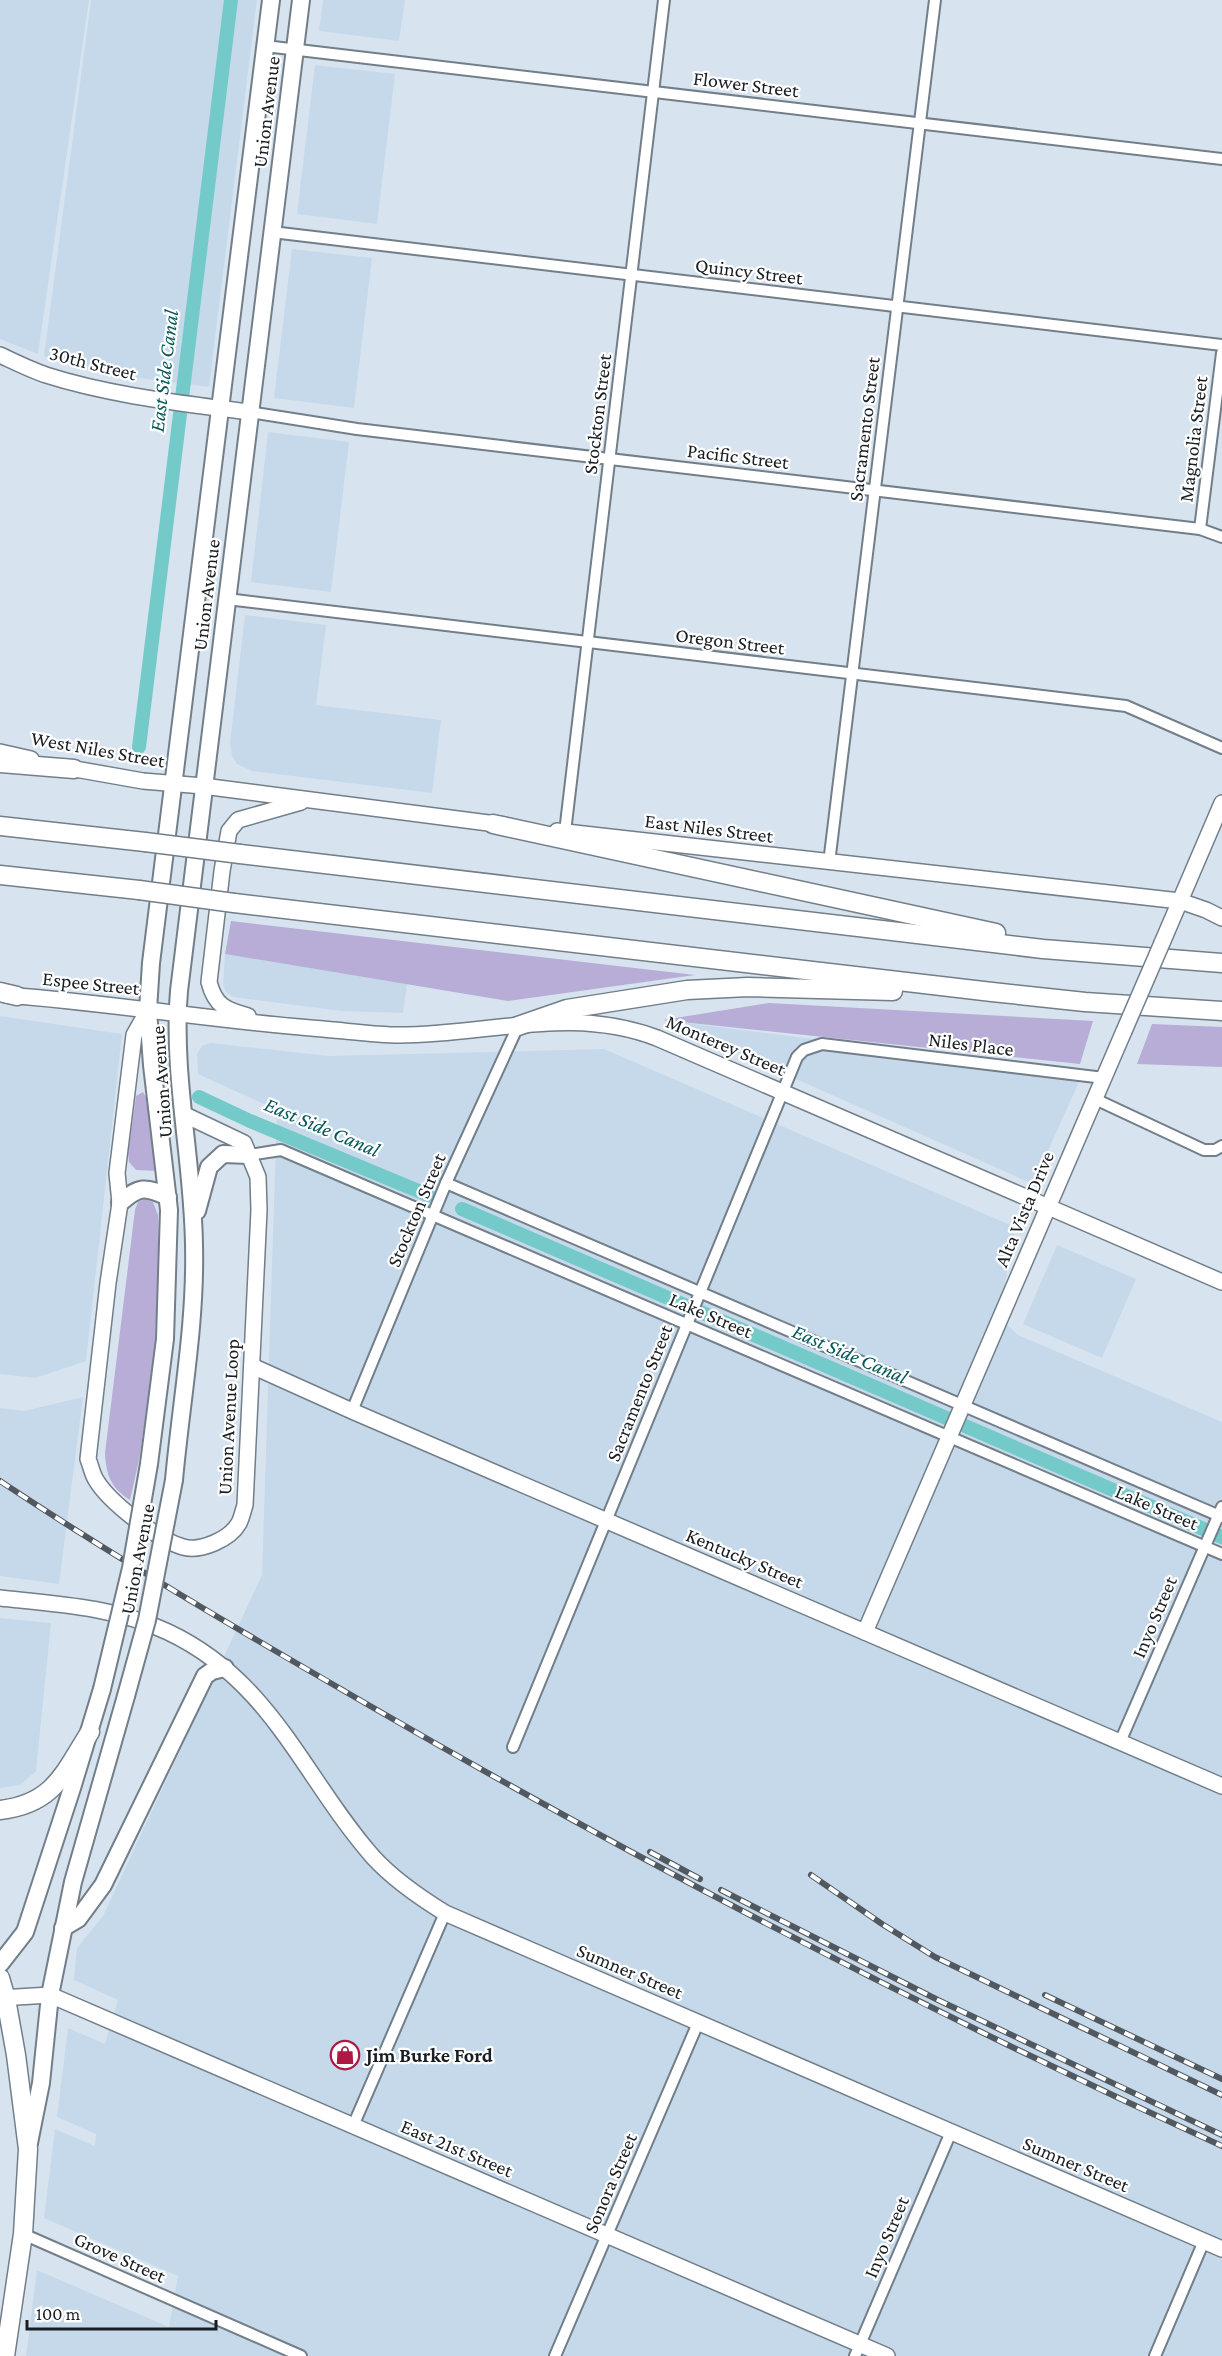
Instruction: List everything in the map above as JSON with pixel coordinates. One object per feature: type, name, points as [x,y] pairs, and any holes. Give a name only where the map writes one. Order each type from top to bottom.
[{"type":"highway","points":[[0,763],[74,769]]},
{"type":"highway","points":[[493,824],[1018,938],[1043,949]]},
{"type":"highway","points":[[0,826],[1043,949],[1222,963]]},
{"type":"highway","points":[[0,875],[992,992],[1085,1002],[1222,1011]]},
{"type":"highway","points":[[518,1026],[567,1009],[687,990],[748,987],[992,992]]},
{"type":"highway","points":[[0,1810],[17,1809],[31,1804],[53,1789],[90,1732]]},
{"type":"highway","points":[[0,1978],[28,2149],[23,2234],[5,2356]]},
{"type":"main road","name":"Union Avenue","points":[[28,2149],[40,2084],[50,1995],[63,1928],[81,1849],[147,1620],[174,1480],[188,1362],[194,1246],[178,1073],[177,1014],[189,785],[220,408],[271,0]]},
{"type":"main road","name":"Union Avenue","points":[[0,1964],[25,1932],[90,1732],[131,1568],[149,1464],[165,1339],[168,1274],[168,1197],[148,1011],[151,963],[227,599],[301,0]]},
{"type":"main road","points":[[193,1224],[209,1167],[223,1154],[249,1155]]},
{"type":"main road","points":[[120,1203],[129,1194],[140,1189],[151,1189],[168,1197]]},
{"type":"main road","points":[[63,1928],[78,1919],[103,1885],[205,1676],[212,1671],[225,1668]]},
{"type":"street","name":"Stockton Street","points":[[565,832],[664,0]]},
{"type":"street","name":"Sacramento Street","points":[[829,863],[935,0]]},
{"type":"street","name":"Flower Street","points":[[265,46],[1222,159]]},
{"type":"street","name":"Quincy Street","points":[[272,232],[1222,345]]},
{"type":"street","name":"Magnolia Street","points":[[1200,529],[1222,353]]},
{"type":"street","name":"30th Street","points":[[0,355],[45,375],[114,392],[249,412]]},
{"type":"street","name":"Pacific Street","points":[[249,412],[357,429],[1200,529],[1222,537]]},
{"type":"street","name":"Oregon Street","points":[[227,599],[1126,706],[1222,748]]},
{"type":"street","name":"West Niles Street","points":[[0,752],[74,769],[142,781],[189,785]]},
{"type":"street","name":"East Niles Street","points":[[189,785],[493,824],[1180,901],[1222,918]]},
{"type":"street","points":[[285,1026],[222,1006],[212,996],[209,982],[229,831],[238,820],[307,800]]},
{"type":"street","name":"Alta Vista Drive","points":[[866,1632],[1222,803]]},
{"type":"street","name":"Espee Street","points":[[6,994],[177,1014]]},
{"type":"street","name":"Union Avenue","points":[[120,1203],[117,1173],[134,1035],[148,1011]]},
{"type":"street","name":"Monterey Street","points":[[177,1014],[285,1026],[400,1035],[565,1022],[593,1022],[617,1026],[657,1038],[1222,1282]]},
{"type":"street","name":"Stockton Street","points":[[352,1411],[446,1183],[518,1026]]},
{"type":"street","name":"Sacramento Street","points":[[513,1747],[797,1057],[804,1050],[822,1044],[834,1046]]},
{"type":"street","name":"Niles Place","points":[[834,1046],[1104,1078]]},
{"type":"street","points":[[1095,1099],[1204,1150],[1222,1146]]},
{"type":"street","name":"Union Avenue Loop","points":[[120,1203],[108,1283],[88,1459],[95,1479],[124,1511],[139,1522],[184,1547],[207,1546],[224,1538],[239,1524],[245,1505],[260,1210],[258,1177],[244,1143],[183,1114]]},
{"type":"street","name":"Lake Street","points":[[249,1155],[281,1150],[688,1322],[1222,1554]]},
{"type":"street","name":"Lake Street","points":[[446,1183],[699,1293],[1221,1513]]},
{"type":"street","name":"Kentucky Street","points":[[252,1366],[1222,1786]]},
{"type":"street","name":"Inyo Street","points":[[1120,1742],[1221,1513]]},
{"type":"street","name":"Sumner Street","points":[[0,1598],[111,1611],[167,1631],[198,1648],[225,1668],[259,1700],[375,1859],[417,1895],[445,1913],[1222,2249]]},
{"type":"street","points":[[353,2126],[445,1913]]},
{"type":"street","name":"East 21st Street","points":[[3,1999],[50,1995],[607,2235],[857,2350],[887,2356]]},
{"type":"street","name":"Sonora Street","points":[[555,2356],[698,2023]]},
{"type":"street","name":"Inyo Street","points":[[857,2350],[951,2132]]},
{"type":"street","name":"Grove Street","points":[[23,2234],[301,2356]]},
{"type":"street","points":[[1155,2356],[1204,2241]]},
{"type":"shaded area","points":[[0,0],[89,0],[38,354],[0,339]]},
{"type":"shaded area","points":[[91,0],[257,0],[209,387],[122,376],[44,356]]},
{"type":"shaded area","points":[[323,0],[405,0],[399,41],[319,31]]},
{"type":"shaded area","points":[[315,65],[395,74],[377,224],[297,214]]},
{"type":"shaded area","points":[[292,249],[372,258],[354,408],[274,398]]},
{"type":"shaded area","points":[[268,432],[349,442],[331,592],[251,582]]},
{"type":"shaded area","points":[[245,615],[326,625],[316,705],[441,720],[432,793],[252,771],[237,764],[232,756],[230,743]]},
{"type":"shaded area","points":[[231,921],[695,975],[508,1001],[225,954]]},
{"type":"shaded area","points":[[225,954],[407,984],[403,1013],[342,1011],[233,997],[226,992],[223,985]]},
{"type":"shaded area","points":[[769,1003],[1093,1021],[1080,1064],[663,1020]]},
{"type":"shaded area","points":[[0,1016],[122,1034],[86,1361],[35,1378],[0,1374]]},
{"type":"shaded area","points":[[663,1020],[1083,1073],[1033,1184]]},
{"type":"shaded area","points":[[1152,1024],[1222,1027],[1222,1067],[1137,1064]]},
{"type":"shaded area","points":[[210,1043],[329,1056],[604,1049],[1015,1227],[999,1317],[1018,1335],[1222,1422],[1222,2356],[26,2356],[37,2270],[169,2327],[178,2276],[44,2218],[55,2129],[95,2146],[96,2134],[57,2117],[68,2028],[105,2044],[118,2000],[74,1980],[77,1948],[103,1916],[262,1575],[277,1110],[198,1074],[197,1054],[202,1046]]},
{"type":"shaded area","points":[[143,1092],[147,1099],[156,1171],[136,1170],[129,1162],[128,1153],[136,1096]]},
{"type":"shaded area","points":[[145,1199],[153,1202],[158,1215],[159,1256],[154,1362],[139,1460],[130,1500],[114,1486],[107,1468],[105,1453],[135,1210],[138,1202]]},
{"type":"shaded area","points":[[1057,1245],[1136,1279],[1102,1358],[1023,1324]]},
{"type":"shaded area","points":[[83,1397],[59,1584],[0,1576],[0,1408],[24,1411]]},
{"type":"shaded area","points":[[0,1618],[51,1623],[36,1771],[20,1785],[0,1788]]},
{"type":"waterway","name":"East Side Canal","points":[[139,747],[231,0]]},
{"type":"waterway","name":"East Side Canal","points":[[199,1097],[250,1121],[428,1195]]},
{"type":"waterway","name":"East Side Canal","points":[[462,1209],[1222,1537]]},
{"type":"railway","points":[[0,1481],[135,1567],[365,1703],[681,1879],[1004,2043],[1222,2146]]},
{"type":"railway","points":[[650,1852],[700,1879]]},
{"type":"railway","points":[[811,1875],[935,1957],[1222,2095]]},
{"type":"railway","points":[[721,1890],[938,2000],[1222,2135]]},
{"type":"railway","points":[[1045,1995],[1222,2079]]},
{"type":"place","name":"Jim Burke Ford","points":[[345,2055]]}]
